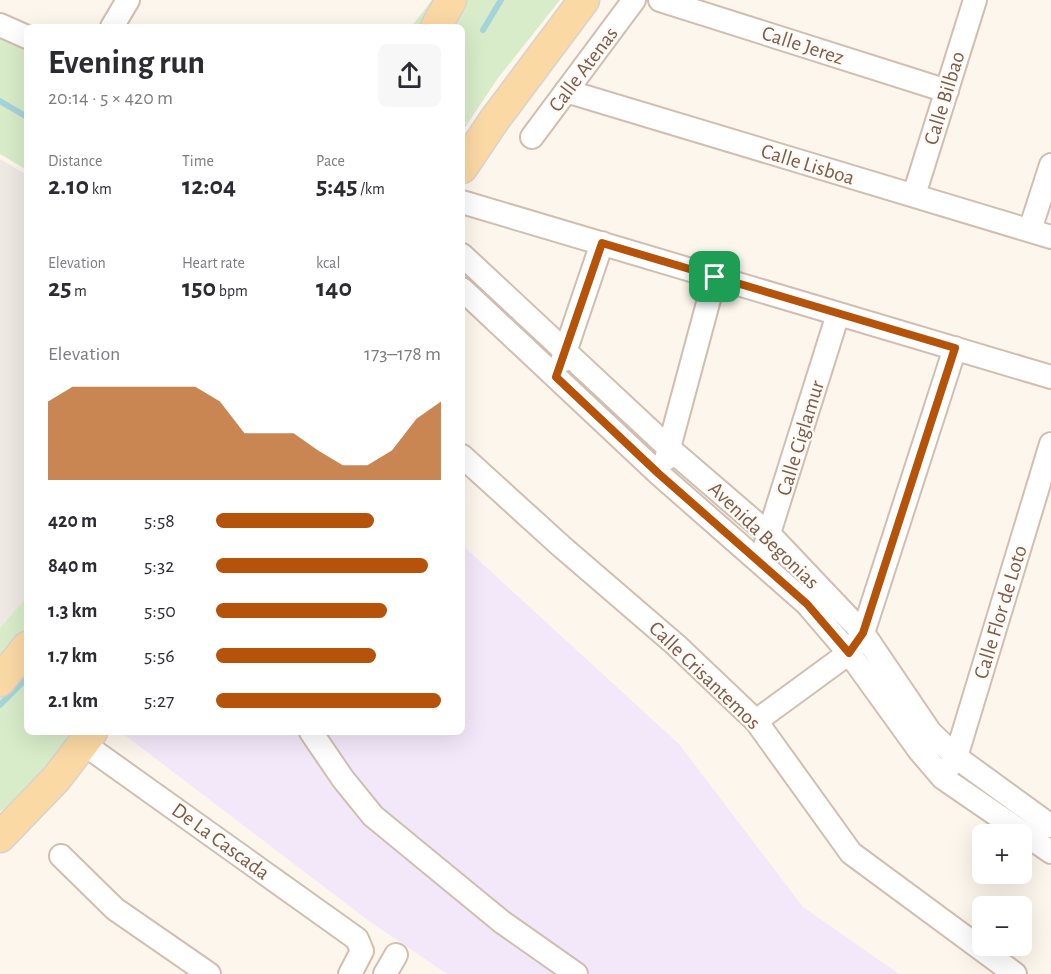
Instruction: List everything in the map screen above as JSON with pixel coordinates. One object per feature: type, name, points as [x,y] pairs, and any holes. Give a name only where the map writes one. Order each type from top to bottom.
[{"type":"main road","points":[[437,24],[451,0]]},
{"type":"main road","points":[[465,164],[495,119],[584,0]]},
{"type":"main road","points":[[0,681],[24,651]]},
{"type":"main road","points":[[0,837],[56,779],[88,738]]},
{"type":"street","points":[[114,24],[128,0]]},
{"type":"street","name":"Calle Atenas","points":[[532,137],[634,0]]},
{"type":"street","name":"Calle Jerez","points":[[660,0],[947,91]]},
{"type":"street","name":"Calle Bilbao","points":[[914,195],[975,0]]},
{"type":"street","points":[[0,25],[24,36]]},
{"type":"street","name":"Calle Lisboa","points":[[566,91],[1041,234]]},
{"type":"street","points":[[1041,234],[1051,165]]},
{"type":"street","points":[[465,203],[1051,377]]},
{"type":"street","points":[[556,377],[602,243]]},
{"type":"street","name":"Avenida Begonias","points":[[465,258],[670,448],[771,536],[863,633],[930,732],[956,757],[1051,826]]},
{"type":"street","points":[[659,474],[670,448],[715,277]]},
{"type":"street","name":"Avenida Begonias","points":[[465,292],[659,474],[807,604],[849,653],[919,750],[943,778],[1051,852]]},
{"type":"street","name":"Calle Ciglamur","points":[[758,561],[771,536],[838,314]]},
{"type":"street","points":[[756,721],[849,653],[863,633],[955,348]]},
{"type":"street","name":"Calle Flor de Loto","points":[[943,778],[956,757],[1051,444]]},
{"type":"street","name":"Calle Crisantemos","points":[[465,459],[561,546],[676,645],[756,721],[851,853],[1015,974]]},
{"type":"street","points":[[313,735],[342,779],[373,816],[502,922],[576,974]]},
{"type":"street","name":"De La Cascada","points":[[88,738],[357,939],[362,951],[350,974]]},
{"type":"street","points":[[61,856],[115,909],[208,974]]},
{"type":"street","points":[[385,974],[396,955]]},
{"type":"shaded area","points":[[0,159],[24,173],[24,602],[0,639]]},
{"type":"shaded area","points":[[465,548],[679,744],[803,907],[899,974],[447,974],[369,921],[125,735],[465,735]]},
{"type":"green space","points":[[432,0],[560,0],[498,78],[465,128],[465,24],[413,24]]},
{"type":"green space","points":[[0,22],[24,34],[24,168],[0,154]]},
{"type":"green space","points":[[24,600],[24,735],[74,735],[34,784],[0,812],[0,628]]},
{"type":"waterway","points":[[483,30],[501,0]]},
{"type":"waterway","points":[[0,101],[24,115]]},
{"type":"waterway","points":[[0,705],[24,681]]},
{"type":"route","points":[[602,243],[715,277],[955,348],[863,633],[849,653],[807,604],[659,474],[556,377],[602,243]]}]
